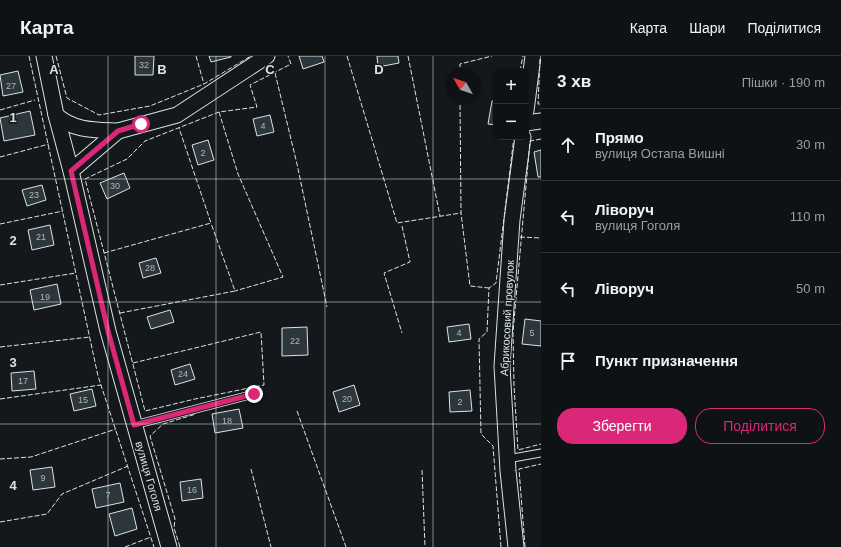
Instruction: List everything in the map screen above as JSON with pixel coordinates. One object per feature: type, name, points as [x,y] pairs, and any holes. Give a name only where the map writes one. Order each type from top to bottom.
[{"type":"street","name":"вулиця Гоголя","points":[[44,56],[56,115],[71,171],[108,331],[169,547]]},
{"type":"street","points":[[56,115],[63,122],[83,129],[118,131],[177,115],[268,56]]},
{"type":"street","points":[[527,104],[533,56]]},
{"type":"street","points":[[529,123],[541,121]]},
{"type":"street","points":[[71,171],[118,131]]},
{"type":"street","name":"Абрикосовий провулок","points":[[516,547],[507,459],[502,366],[512,220],[523,140]]},
{"type":"lane","points":[[134,425],[254,394]]},
{"type":"lane","points":[[507,459],[541,454]]},
{"type":"building","points":[[135,56],[154,56],[153,75],[135,75]]},
{"type":"building","points":[[209,56],[231,56],[231,57],[211,62]]},
{"type":"building","points":[[299,56],[322,56],[324,62],[303,69]]},
{"type":"building","points":[[377,56],[398,56],[399,63],[378,67]]},
{"type":"building","points":[[18,71],[23,92],[3,96],[0,75]]},
{"type":"building","points":[[492,101],[493,101],[493,125],[488,124]]},
{"type":"building","points":[[30,111],[35,135],[4,141],[0,118]]},
{"type":"building","points":[[270,115],[274,132],[257,136],[253,119]]},
{"type":"building","points":[[208,140],[214,160],[198,165],[192,145]]},
{"type":"building","points":[[541,150],[541,177],[538,177],[534,152]]},
{"type":"building","points":[[124,173],[130,188],[107,199],[100,183]]},
{"type":"building","points":[[42,185],[46,200],[27,206],[22,190]]},
{"type":"building","points":[[50,225],[54,245],[32,250],[28,230]]},
{"type":"building","points":[[156,258],[161,273],[143,278],[139,263]]},
{"type":"building","points":[[57,284],[61,304],[34,310],[30,290]]},
{"type":"building","points":[[170,310],[174,322],[151,329],[147,317]]},
{"type":"building","points":[[525,319],[541,321],[541,346],[522,344]]},
{"type":"building","points":[[469,324],[471,339],[449,342],[447,327]]},
{"type":"building","points":[[307,327],[308,355],[282,356],[282,328]]},
{"type":"building","points":[[190,364],[195,379],[175,385],[171,370]]},
{"type":"building","points":[[34,371],[36,389],[12,391],[11,373]]},
{"type":"building","points":[[354,385],[360,405],[339,412],[333,392]]},
{"type":"building","points":[[92,389],[96,406],[74,411],[70,394]]},
{"type":"building","points":[[470,390],[472,411],[450,412],[449,392]]},
{"type":"building","points":[[239,409],[243,428],[215,433],[212,414]]},
{"type":"building","points":[[52,467],[55,487],[33,490],[30,470]]},
{"type":"building","points":[[201,479],[203,498],[182,501],[180,482]]},
{"type":"building","points":[[120,483],[124,502],[96,508],[92,489]]},
{"type":"building","points":[[132,508],[137,529],[115,536],[109,514]]},
{"type":"fence","points":[[29,56],[98,376],[154,547]]},
{"type":"fence","points":[[56,56],[67,98],[99,115],[150,106],[204,84],[251,56]]},
{"type":"fence","points":[[196,56],[204,84]]},
{"type":"fence","points":[[133,363],[261,332],[264,385],[145,411],[85,179],[127,159],[145,141],[219,112],[257,107],[250,85],[291,64],[288,56]]},
{"type":"fence","points":[[347,56],[397,223],[461,213]]},
{"type":"fence","points":[[408,56],[440,216]]},
{"type":"fence","points":[[460,68],[460,64],[492,56]]},
{"type":"fence","points":[[521,68],[523,56]]},
{"type":"fence","points":[[540,59],[538,104],[541,104]]},
{"type":"fence","points":[[275,73],[297,164],[327,307]]},
{"type":"fence","points":[[0,110],[35,100]]},
{"type":"fence","points":[[460,104],[461,213],[470,286],[489,288]]},
{"type":"fence","points":[[219,112],[238,174],[283,277],[235,291]]},
{"type":"fence","points":[[104,253],[211,223],[179,128]]},
{"type":"fence","points":[[541,139],[530,141],[513,332],[514,386],[518,450],[541,444]]},
{"type":"fence","points":[[501,547],[493,446],[481,434],[479,339],[487,332],[489,288],[496,283],[514,140]]},
{"type":"fence","points":[[0,157],[49,144]]},
{"type":"fence","points":[[0,224],[63,211]]},
{"type":"fence","points":[[120,313],[235,291],[211,223]]},
{"type":"fence","points":[[402,226],[410,262],[384,273],[402,333]]},
{"type":"fence","points":[[520,237],[541,238]]},
{"type":"fence","points":[[0,285],[76,273]]},
{"type":"fence","points":[[0,347],[90,337]]},
{"type":"fence","points":[[0,399],[101,385]]},
{"type":"fence","points":[[297,411],[346,547]]},
{"type":"fence","points":[[180,547],[174,528],[175,519],[150,436],[163,424],[196,414]]},
{"type":"fence","points":[[0,459],[31,457],[116,429]]},
{"type":"fence","points":[[525,547],[519,469],[541,464]]},
{"type":"fence","points":[[0,522],[47,514],[62,494],[128,466]]},
{"type":"fence","points":[[251,469],[271,547]]},
{"type":"fence","points":[[422,470],[425,547]]},
{"type":"fence","points":[[125,547],[151,537]]},
{"type":"route","points":[[141,124],[118,131],[71,171],[108,331],[134,425],[254,394]]}]
